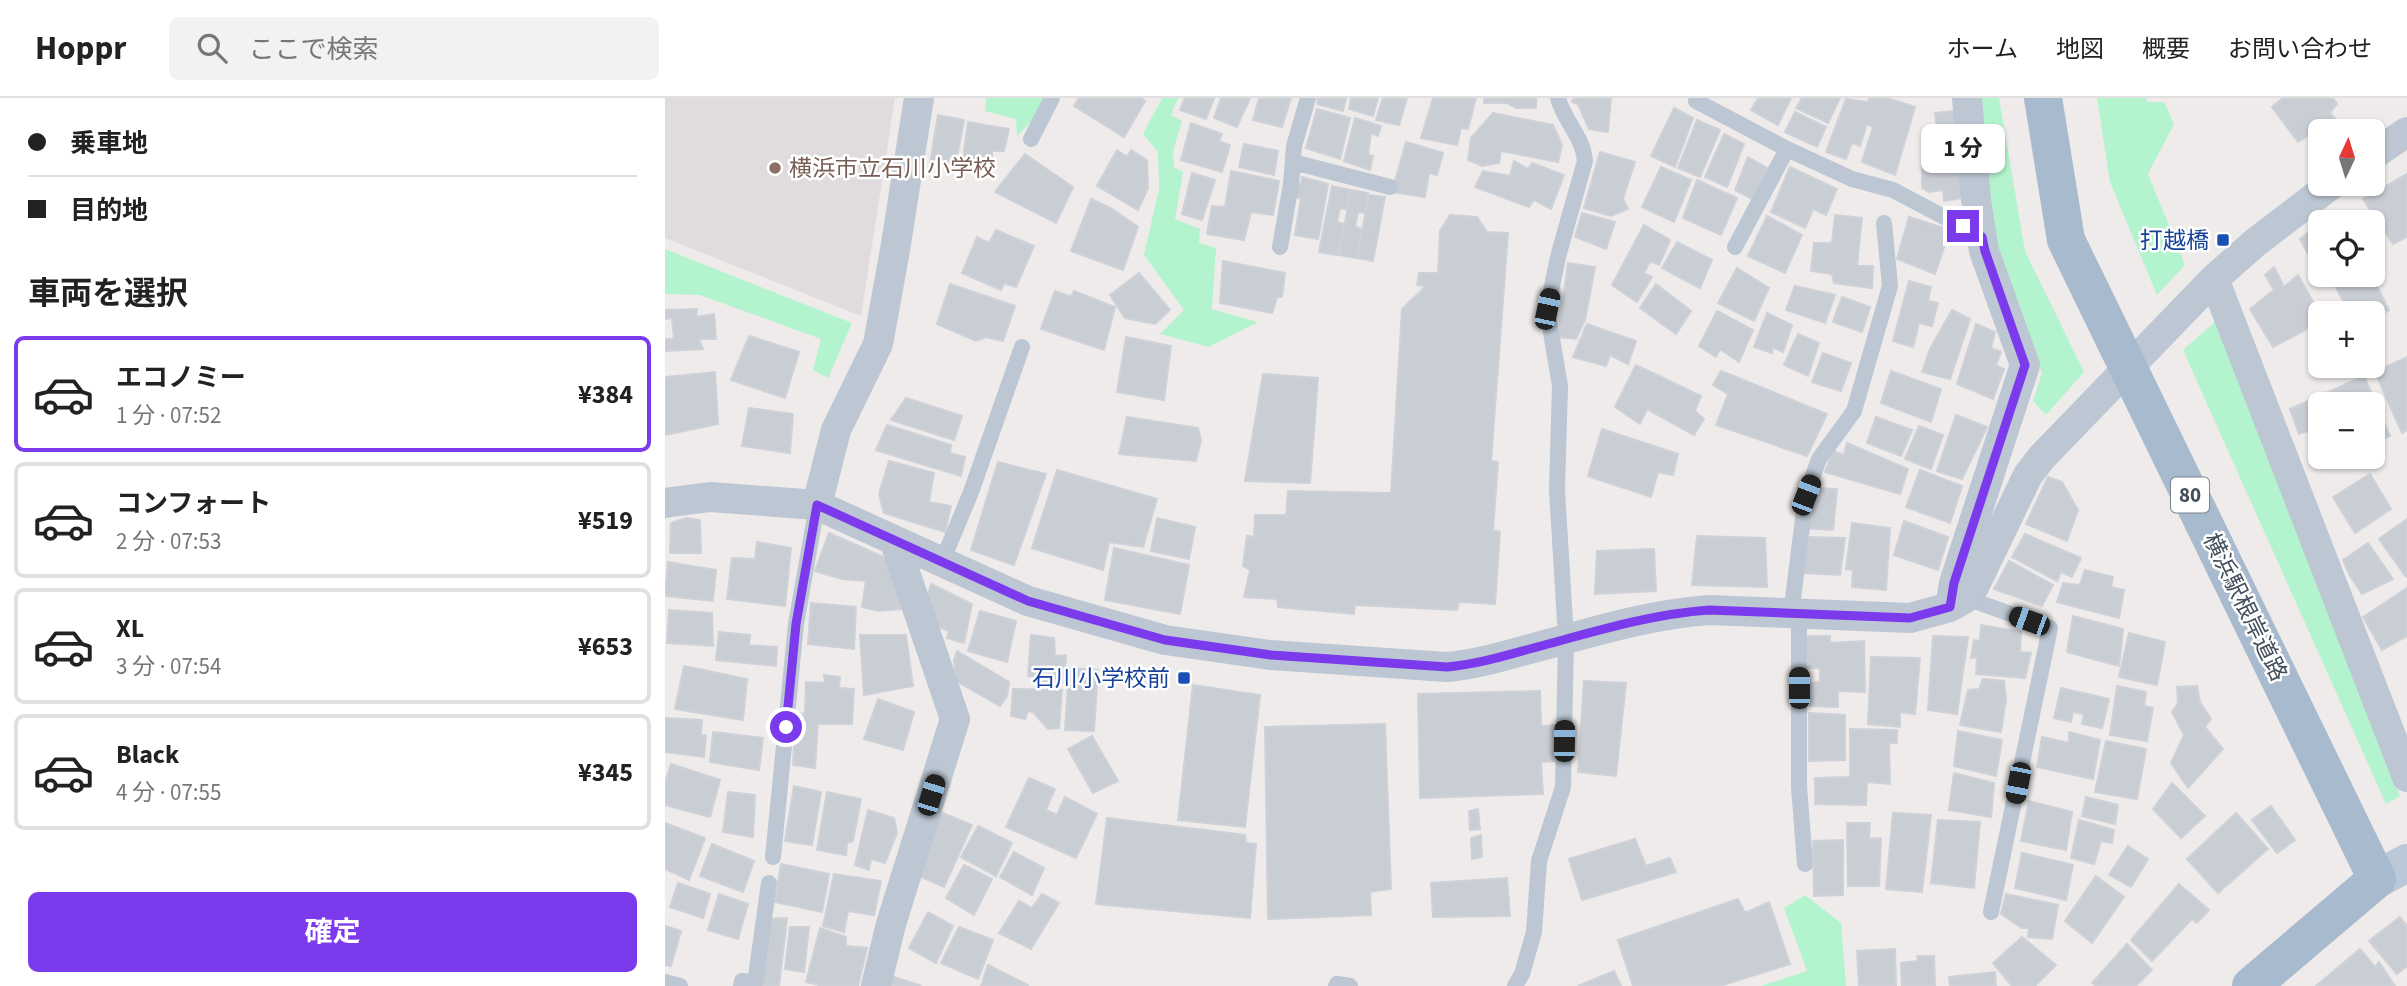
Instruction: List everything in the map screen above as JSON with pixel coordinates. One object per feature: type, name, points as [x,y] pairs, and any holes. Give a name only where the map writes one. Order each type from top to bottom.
[{"type":"main road","name":"横浜駅根岸道路","points":[[2043,98],[2066,240],[2392,871],[2251,986]]},
{"type":"street","points":[[817,505],[836,430],[878,344],[919,98]]},
{"type":"street","points":[[1958,602],[1954,583],[2025,365],[1985,251],[1976,200],[1967,98]]},
{"type":"street","points":[[2385,147],[2407,132]]},
{"type":"street","points":[[665,503],[710,497],[817,505],[1028,601],[1112,626],[1195,646],[1271,655],[1447,667],[1470,665],[1682,612],[1709,610],[1910,618],[1958,602],[1974,587],[2028,475],[2042,457],[2204,288],[2256,242],[2316,196]]},
{"type":"street","points":[[2204,288],[2407,777]]},
{"type":"street","points":[[876,986],[891,923],[955,719],[894,540]]},
{"type":"lane","points":[[1031,139],[1052,98]]},
{"type":"lane","points":[[1280,247],[1294,146],[1308,98]]},
{"type":"lane","points":[[1515,986],[1522,974],[1534,932],[1539,861],[1563,787],[1566,639],[1557,490],[1560,386],[1547,309],[1584,161],[1584,147],[1561,108],[1559,98]]},
{"type":"lane","points":[[1696,101],[1787,149],[1851,179],[1893,190],[1982,237]]},
{"type":"lane","points":[[1735,247],[1787,149]]},
{"type":"lane","points":[[1293,162],[1389,187]]},
{"type":"lane","points":[[1805,864],[1799,787],[1795,614],[1806,495],[1819,459],[1854,411],[1891,286],[1884,223]]},
{"type":"lane","points":[[942,562],[971,492],[1022,347]]},
{"type":"lane","points":[[773,857],[796,624],[817,505]]},
{"type":"lane","points":[[1958,602],[2050,628],[1991,912]]},
{"type":"lane","points":[[741,986],[742,981],[755,983],[769,883]]},
{"type":"lane","points":[[665,982],[680,986]]},
{"type":"lane","points":[[1336,986],[1350,986]]},
{"type":"shaded area","name":"横浜市立石川小学校","points":[[665,98],[895,98],[861,316],[665,238]]},
{"type":"green space","points":[[986,98],[1043,98],[1033,120],[1017,136],[1016,119],[985,111]]},
{"type":"green space","points":[[1162,98],[1178,98],[1171,115],[1182,121],[1173,151],[1174,167],[1183,172],[1175,219],[1200,229],[1199,243],[1216,248],[1212,309],[1258,322],[1209,347],[1160,334],[1184,310],[1144,255],[1159,189],[1158,152],[1143,134]]},
{"type":"green space","points":[[1979,98],[1999,98],[2025,251],[2084,372],[2046,415],[2033,401],[2042,373],[1991,238]]},
{"type":"green space","points":[[2097,98],[2145,98],[2148,102],[2164,102],[2174,124],[2148,174],[2185,265],[2157,295],[2110,182]]},
{"type":"green space","points":[[665,249],[852,323],[828,378],[813,370],[821,339],[700,295],[665,294]]},
{"type":"green space","points":[[2216,321],[2400,796],[2386,804],[2183,350]]},
{"type":"green space","points":[[1805,895],[1841,923],[1846,986],[1761,986],[1807,971],[1784,908]]},
{"type":"building","points":[[1079,98],[1141,98],[1145,101],[1124,137],[1074,106]]},
{"type":"building","points":[[1185,98],[1214,98],[1206,119],[1180,110]]},
{"type":"building","points":[[1221,98],[1250,98],[1237,127],[1214,118]]},
{"type":"building","points":[[1259,98],[1291,98],[1282,127],[1253,120]]},
{"type":"building","points":[[1318,98],[1346,98],[1343,111],[1317,104]]},
{"type":"building","points":[[1351,98],[1378,98],[1373,116],[1349,109]]},
{"type":"building","points":[[1383,98],[1407,98],[1399,125],[1376,120]]},
{"type":"building","points":[[1433,98],[1476,98],[1468,129],[1461,128],[1457,145],[1421,138]]},
{"type":"building","points":[[1484,98],[1536,98],[1536,108],[1516,108],[1507,103],[1484,103]]},
{"type":"building","points":[[1573,98],[1611,98],[1608,132],[1589,129],[1578,104],[1572,102]]},
{"type":"building","points":[[1758,98],[1791,98],[1778,125],[1751,110]]},
{"type":"building","points":[[1802,98],[1840,98],[1828,123],[1796,108]]},
{"type":"building","points":[[1869,98],[1887,98],[1915,107],[1895,175],[1862,162],[1873,127],[1867,124],[1860,146],[1852,143],[1846,159],[1826,152],[1846,99],[1868,102]]},
{"type":"building","points":[[2283,98],[2333,98],[2337,104],[2330,113],[2333,119],[2308,119],[2308,136],[2298,142],[2272,107]]},
{"type":"building","points":[[1674,108],[1693,118],[1675,167],[1651,156]]},
{"type":"building","points":[[1317,109],[1350,118],[1340,159],[1306,148]]},
{"type":"building","points":[[1955,111],[1962,198],[1944,201],[1943,190],[1929,192],[1922,188],[1922,152],[1928,150],[1927,135],[1937,129],[1935,113]]},
{"type":"building","points":[[1795,112],[1826,127],[1817,147],[1785,132]]},
{"type":"building","points":[[1493,113],[1553,125],[1562,145],[1558,162],[1501,151],[1499,163],[1482,166],[1468,160],[1471,138]]},
{"type":"building","points":[[938,115],[964,120],[955,168],[930,164]]},
{"type":"building","points":[[1355,118],[1381,126],[1378,136],[1371,133],[1368,155],[1373,156],[1370,170],[1344,161]]},
{"type":"building","points":[[1697,120],[1720,130],[1700,177],[1678,168]]},
{"type":"building","points":[[968,122],[1009,129],[1004,151],[992,151],[992,160],[982,158],[980,169],[962,166]]},
{"type":"building","points":[[1191,123],[1222,134],[1219,141],[1230,145],[1222,172],[1181,160]]},
{"type":"building","points":[[1724,134],[1744,144],[1727,187],[1705,177]]},
{"type":"building","points":[[1406,142],[1443,153],[1437,175],[1429,173],[1425,197],[1392,192]]},
{"type":"building","points":[[1244,144],[1278,151],[1274,175],[1239,167]]},
{"type":"building","points":[[1117,150],[1127,157],[1131,150],[1147,160],[1148,188],[1138,210],[1097,186]]},
{"type":"building","points":[[1600,152],[1635,162],[1623,199],[1628,209],[1611,216],[1584,208]]},
{"type":"building","points":[[1025,154],[1073,187],[1056,223],[995,192]]},
{"type":"building","points":[[1748,157],[1767,168],[1752,199],[1735,190]]},
{"type":"building","points":[[1514,161],[1528,169],[1532,163],[1564,175],[1551,209],[1534,200],[1529,207],[1475,187],[1483,171],[1510,176]]},
{"type":"building","points":[[1661,167],[1691,180],[1674,222],[1642,207]]},
{"type":"building","points":[[1790,167],[1837,189],[1826,215],[1813,209],[1805,228],[1771,212]]},
{"type":"building","points":[[1231,171],[1279,181],[1273,215],[1251,212],[1244,240],[1207,234],[1212,206],[1225,207]]},
{"type":"building","points":[[1192,173],[1215,180],[1202,220],[1182,214]]},
{"type":"building","points":[[2407,174],[2407,237],[2393,244],[2385,232],[2385,210],[2370,210],[2363,199],[2368,196],[2385,196],[2385,186]]},
{"type":"building","points":[[1302,177],[1328,184],[1318,239],[1295,235],[1301,198],[1292,197],[1296,183],[1301,184]]},
{"type":"building","points":[[1697,180],[1737,198],[1721,235],[1683,218]]},
{"type":"building","points":[[1332,186],[1350,190],[1346,209],[1340,208],[1337,222],[1343,224],[1337,255],[1319,252]]},
{"type":"building","points":[[1351,190],[1368,193],[1365,213],[1358,212],[1355,227],[1362,229],[1356,258],[1339,255]]},
{"type":"building","points":[[1369,195],[1385,197],[1373,261],[1357,258]]},
{"type":"building","points":[[1091,199],[1111,208],[1138,227],[1123,270],[1071,251]]},
{"type":"building","points":[[1582,213],[1615,222],[1606,249],[1575,237]]},
{"type":"building","points":[[1450,215],[1477,217],[1487,232],[1508,233],[1491,461],[1498,462],[1493,530],[1500,532],[1495,604],[1459,602],[1457,610],[1355,605],[1354,614],[1278,607],[1277,599],[1244,597],[1250,570],[1243,566],[1247,536],[1254,537],[1255,515],[1286,515],[1288,491],[1391,493],[1402,309],[1426,286],[1417,285],[1419,273],[1438,273],[1440,231]]},
{"type":"building","points":[[1835,215],[1862,218],[1857,266],[1873,266],[1872,288],[1834,283],[1832,274],[1811,271],[1814,243],[1832,243]]},
{"type":"building","points":[[1767,216],[1802,235],[1785,273],[1748,256]]},
{"type":"building","points":[[1909,217],[1950,230],[1935,274],[1897,259]]},
{"type":"building","points":[[1644,225],[1670,240],[1659,265],[1650,261],[1644,273],[1652,277],[1637,302],[1612,285]]},
{"type":"building","points":[[996,230],[1034,246],[1016,287],[1004,283],[1001,290],[962,273],[977,237],[989,243]]},
{"type":"building","points":[[2308,233],[2308,254],[2300,239]]},
{"type":"building","points":[[1677,242],[1712,260],[1700,288],[1662,268]]},
{"type":"building","points":[[1223,261],[1285,273],[1282,297],[1277,297],[1272,313],[1220,303]]},
{"type":"building","points":[[1568,263],[1595,267],[1585,320],[1576,339],[1558,337]]},
{"type":"building","points":[[2274,267],[2284,287],[2298,275],[2313,301],[2308,301],[2308,329],[2273,347],[2250,309],[2274,290],[2265,275]]},
{"type":"building","points":[[1737,268],[1769,288],[1754,321],[1718,303]]},
{"type":"building","points":[[1139,273],[1170,310],[1155,324],[1125,318],[1110,295]]},
{"type":"building","points":[[1909,281],[1931,287],[1928,301],[1938,303],[1932,326],[1919,323],[1913,347],[1893,341]]},
{"type":"building","points":[[950,284],[1015,306],[1003,341],[986,337],[976,341],[937,324]]},
{"type":"building","points":[[1656,284],[1691,311],[1676,334],[1640,308]]},
{"type":"building","points":[[1795,286],[1835,295],[1825,323],[1786,310]]},
{"type":"building","points":[[2336,287],[2377,287],[2384,301],[2343,301]]},
{"type":"building","points":[[1055,291],[1071,297],[1074,291],[1115,307],[1104,350],[1041,329]]},
{"type":"building","points":[[1842,297],[1870,307],[1862,332],[1833,322]]},
{"type":"building","points":[[697,309],[696,317],[714,314],[716,339],[699,339],[703,349],[665,351],[665,339],[674,339],[672,318],[665,319],[665,310]]},
{"type":"building","points":[[1952,310],[1970,319],[1950,379],[1922,372],[1930,349]]},
{"type":"building","points":[[1717,311],[1753,330],[1739,362],[1720,349],[1716,357],[1699,346]]},
{"type":"building","points":[[1767,313],[1792,325],[1783,352],[1772,347],[1772,353],[1754,347]]},
{"type":"building","points":[[1587,324],[1636,341],[1628,364],[1610,355],[1606,366],[1573,357]]},
{"type":"building","points":[[1976,324],[1995,332],[1991,348],[2001,352],[1996,365],[2004,369],[1993,399],[1957,384]]},
{"type":"building","points":[[1798,334],[1819,343],[1808,376],[1784,365]]},
{"type":"building","points":[[749,336],[799,352],[785,398],[731,380]]},
{"type":"building","points":[[1126,337],[1171,346],[1164,400],[1117,392]]},
{"type":"building","points":[[1823,353],[1851,363],[1841,391],[1812,382]]},
{"type":"building","points":[[2407,357],[2407,430],[2402,433],[2378,378],[2385,378],[2385,367]]},
{"type":"building","points":[[1636,365],[1701,396],[1695,411],[1704,419],[1694,435],[1647,409],[1640,424],[1615,407]]},
{"type":"building","points":[[1721,371],[1827,414],[1807,456],[1716,425],[1728,394],[1713,385]]},
{"type":"building","points":[[1891,371],[1941,389],[1931,422],[1881,403]]},
{"type":"building","points":[[715,372],[718,424],[665,435],[665,377]]},
{"type":"building","points":[[1263,374],[1318,378],[1310,483],[1245,481]]},
{"type":"building","points":[[2365,378],[2371,392],[2328,392]]},
{"type":"building","points":[[906,398],[962,416],[954,440],[891,420]]},
{"type":"building","points":[[2308,401],[2308,431],[2299,434],[2290,409]]},
{"type":"building","points":[[749,408],[793,414],[790,453],[742,446]]},
{"type":"building","points":[[1956,415],[1987,427],[1962,479],[1937,471]]},
{"type":"building","points":[[1127,417],[1198,428],[1201,440],[1196,461],[1119,454]]},
{"type":"building","points":[[1876,417],[1912,430],[1901,456],[1867,443]]},
{"type":"building","points":[[2385,424],[2390,436],[2385,438]]},
{"type":"building","points":[[887,425],[951,445],[950,453],[965,457],[961,476],[876,450]]},
{"type":"building","points":[[1919,426],[1943,435],[1931,469],[1905,459]]},
{"type":"building","points":[[1602,429],[1678,454],[1673,475],[1658,472],[1651,497],[1588,476]]},
{"type":"building","points":[[1847,443],[1908,469],[1900,494],[1825,472],[1833,451],[1844,455]]},
{"type":"building","points":[[889,461],[934,473],[929,502],[951,506],[945,532],[884,513],[879,494]]},
{"type":"building","points":[[998,462],[1046,474],[1014,565],[971,550]]},
{"type":"building","points":[[1057,470],[1157,499],[1143,547],[1109,542],[1103,570],[1032,548]]},
{"type":"building","points":[[1920,470],[1962,486],[1950,523],[1906,507]]},
{"type":"building","points":[[2370,474],[2391,509],[2355,533],[2333,497]]},
{"type":"building","points":[[2048,477],[2062,482],[2078,510],[2067,541],[2026,524]]},
{"type":"building","points":[[1813,488],[1837,489],[1833,530],[1805,528]]},
{"type":"building","points":[[686,518],[700,520],[701,553],[670,553],[671,523]]},
{"type":"building","points":[[1157,518],[1195,527],[1189,559],[1151,551]]},
{"type":"building","points":[[2407,519],[2407,577],[2406,577],[2379,539]]},
{"type":"building","points":[[1904,521],[1948,537],[1938,570],[1894,555]]},
{"type":"building","points":[[1852,523],[1890,528],[1886,590],[1852,587],[1853,570],[1846,569]]},
{"type":"building","points":[[829,533],[888,559],[901,609],[878,611],[862,607],[866,581],[842,579],[815,571]]},
{"type":"building","points":[[2025,534],[2081,558],[2072,577],[2061,572],[2057,581],[2012,557]]},
{"type":"building","points":[[1697,536],[1765,538],[1767,587],[1692,585]]},
{"type":"building","points":[[1809,537],[1845,538],[1840,575],[1803,573]]},
{"type":"building","points":[[757,542],[791,548],[785,606],[727,599],[732,558],[755,559]]},
{"type":"building","points":[[2368,543],[2393,579],[2362,594],[2343,560]]},
{"type":"building","points":[[1114,548],[1189,565],[1180,614],[1105,600]]},
{"type":"building","points":[[1654,549],[1656,591],[1595,594],[1597,551]]},
{"type":"building","points":[[2009,561],[2053,585],[2042,606],[1994,589]]},
{"type":"building","points":[[668,562],[716,570],[713,601],[665,596]]},
{"type":"building","points":[[2085,570],[2113,577],[2111,587],[2124,590],[2119,618],[2057,602],[2063,583],[2080,585]]},
{"type":"building","points":[[931,584],[972,604],[964,643],[947,638],[949,631],[934,625],[926,603]]},
{"type":"building","points":[[2407,588],[2407,636],[2382,650],[2363,617]]},
{"type":"building","points":[[811,603],[856,607],[854,649],[808,644]]},
{"type":"building","points":[[669,610],[712,613],[713,646],[667,643]]},
{"type":"building","points":[[980,611],[1016,621],[1007,662],[968,651]]},
{"type":"building","points":[[2073,616],[2123,629],[2119,666],[2067,652]]},
{"type":"building","points":[[1981,625],[2021,632],[2020,652],[2031,653],[2025,678],[1976,674],[1977,657],[1971,658],[1974,640],[1980,641]]},
{"type":"building","points":[[719,632],[750,635],[749,645],[777,647],[776,666],[716,660]]},
{"type":"building","points":[[2129,633],[2165,642],[2157,685],[2119,677]]},
{"type":"building","points":[[860,635],[906,635],[913,686],[864,695]]},
{"type":"building","points":[[1031,635],[1054,638],[1055,656],[1066,655],[1064,683],[1042,684],[1042,677],[1028,676]]},
{"type":"building","points":[[1806,636],[1830,636],[1830,643],[1864,641],[1865,692],[1838,691],[1838,707],[1810,706],[1809,683],[1820,682],[1820,668],[1807,668]]},
{"type":"building","points":[[1933,636],[1968,637],[1957,714],[1928,710]]},
{"type":"building","points":[[957,651],[1009,682],[1007,696],[1000,706],[956,681],[954,660]]},
{"type":"building","points":[[1871,657],[1920,658],[1915,714],[1900,712],[1900,727],[1868,724]]},
{"type":"building","points":[[684,666],[747,679],[743,720],[675,709]]},
{"type":"building","points":[[1069,668],[1098,670],[1094,731],[1065,730]]},
{"type":"building","points":[[824,675],[840,677],[839,688],[854,689],[852,724],[818,724],[815,768],[793,765],[796,713],[805,714],[806,682],[825,683]]},
{"type":"building","points":[[1983,679],[2004,681],[2006,699],[2001,732],[1960,725],[1968,690],[1979,689]]},
{"type":"building","points":[[1584,681],[1626,683],[1616,776],[1578,772]]},
{"type":"building","points":[[1193,685],[1260,695],[1245,827],[1178,820]]},
{"type":"building","points":[[2117,686],[2146,692],[2144,706],[2153,708],[2147,741],[2110,735]]},
{"type":"building","points":[[2197,686],[2200,702],[2211,719],[2205,727],[2223,749],[2188,788],[2171,763],[2184,735],[2172,712],[2178,703],[2177,687]]},
{"type":"building","points":[[2061,688],[2109,699],[2102,728],[2082,724],[2084,714],[2073,712],[2071,722],[2054,718]]},
{"type":"building","points":[[1013,689],[1062,690],[1059,728],[1048,729],[1033,712],[1028,711],[1025,719],[1011,716]]},
{"type":"building","points":[[1540,691],[1541,726],[1555,725],[1554,761],[1541,762],[1543,794],[1420,798],[1418,694]]},
{"type":"building","points":[[878,699],[914,712],[903,750],[864,739]]},
{"type":"building","points":[[1809,713],[1845,715],[1845,760],[1809,761]]},
{"type":"building","points":[[665,718],[702,720],[701,736],[706,735],[704,757],[665,752]]},
{"type":"building","points":[[1385,724],[1391,889],[1370,892],[1371,915],[1268,919],[1265,727]]},
{"type":"building","points":[[1850,729],[1897,730],[1897,743],[1889,743],[1890,784],[1867,782],[1866,805],[1815,804],[1815,778],[1850,777]]},
{"type":"building","points":[[1958,731],[2002,740],[1996,776],[1954,766]]},
{"type":"building","points":[[713,732],[763,738],[759,770],[710,762]]},
{"type":"building","points":[[2069,732],[2100,740],[2093,779],[2037,767],[2042,737],[2069,743]]},
{"type":"building","points":[[1092,736],[1118,781],[1093,793],[1068,749]]},
{"type":"building","points":[[2106,741],[2146,749],[2137,799],[2095,792]]},
{"type":"building","points":[[671,764],[720,780],[710,817],[665,805],[665,783]]},
{"type":"building","points":[[1954,773],[1994,783],[1991,817],[1949,810]]},
{"type":"building","points":[[1029,778],[1055,789],[1046,810],[1057,815],[1065,797],[1097,814],[1076,858],[1006,827]]},
{"type":"building","points":[[2172,783],[2205,816],[2181,838],[2153,809]]},
{"type":"building","points":[[794,786],[821,792],[812,845],[785,841]]},
{"type":"building","points":[[728,792],[755,795],[753,837],[723,832]]},
{"type":"building","points":[[827,792],[861,799],[853,841],[847,843],[846,855],[817,850]]},
{"type":"building","points":[[2086,797],[2118,805],[2115,824],[2082,816]]},
{"type":"building","points":[[2029,801],[2072,812],[2066,850],[2021,841]]},
{"type":"building","points":[[2271,806],[2295,840],[2277,853],[2252,820]]},
{"type":"building","points":[[1478,809],[1480,829],[1470,830],[1469,811]]},
{"type":"building","points":[[868,810],[894,818],[897,833],[885,863],[871,859],[869,870],[855,865]]},
{"type":"building","points":[[940,812],[972,825],[944,887],[914,874]]},
{"type":"building","points":[[1893,813],[1931,815],[1922,892],[1886,889]]},
{"type":"building","points":[[2236,813],[2268,849],[2218,893],[2187,859]]},
{"type":"building","points":[[1107,818],[1245,835],[1246,843],[1256,844],[1250,918],[1096,904]]},
{"type":"building","points":[[1938,820],[1980,822],[1974,888],[1931,883]]},
{"type":"building","points":[[2079,820],[2114,830],[2112,843],[2101,841],[2094,864],[2071,858]]},
{"type":"building","points":[[665,823],[705,838],[689,880],[665,869]]},
{"type":"building","points":[[1847,823],[1870,823],[1869,839],[1881,838],[1879,886],[1848,886]]},
{"type":"building","points":[[978,826],[1012,843],[996,876],[961,857]]},
{"type":"building","points":[[1481,835],[1482,857],[1472,859],[1471,838]]},
{"type":"building","points":[[1635,839],[1646,866],[1670,858],[1676,872],[1582,900],[1569,859]]},
{"type":"building","points":[[1843,840],[1843,895],[1814,896],[1813,841]]},
{"type":"building","points":[[712,844],[754,861],[743,892],[700,876]]},
{"type":"building","points":[[2128,846],[2148,859],[2131,887],[2109,875]]},
{"type":"building","points":[[1014,852],[1044,868],[1032,895],[1000,877]]},
{"type":"building","points":[[2022,853],[2073,865],[2066,900],[2015,888]]},
{"type":"building","points":[[781,864],[829,874],[822,912],[775,902]]},
{"type":"building","points":[[964,865],[992,879],[974,915],[946,898]]},
{"type":"building","points":[[834,874],[881,881],[874,915],[848,911],[844,932],[823,926]]},
{"type":"building","points":[[2096,876],[2124,897],[2092,943],[2065,921]]},
{"type":"building","points":[[1507,878],[1510,916],[1433,917],[1431,883]]},
{"type":"building","points":[[678,883],[710,894],[703,918],[670,907]]},
{"type":"building","points":[[2179,884],[2209,910],[2197,923],[2192,919],[2152,961],[2131,940]]},
{"type":"building","points":[[719,894],[748,904],[738,939],[708,930]]},
{"type":"building","points":[[1042,894],[1059,903],[1031,949],[999,933],[1019,901],[1032,908]]},
{"type":"building","points":[[2006,894],[2058,905],[2052,939],[2028,937],[2029,928],[2022,928],[2001,914]]},
{"type":"building","points":[[1738,899],[1745,913],[1769,902],[1790,964],[1720,986],[1633,986],[1618,940]]},
{"type":"building","points":[[928,912],[953,926],[936,963],[909,948]]},
{"type":"building","points":[[2400,917],[2407,926],[2407,966],[2397,974],[2369,941]]},
{"type":"building","points":[[787,918],[779,986],[759,986],[769,919]]},
{"type":"building","points":[[665,926],[681,931],[671,966],[665,965]]},
{"type":"building","points":[[790,927],[809,927],[804,972],[785,969]]},
{"type":"building","points":[[959,927],[993,940],[978,979],[941,963]]},
{"type":"building","points":[[820,928],[846,937],[846,946],[867,948],[858,986],[823,986],[806,982]]},
{"type":"building","points":[[2022,937],[2056,965],[2035,986],[2012,986],[1993,963]]},
{"type":"building","points":[[2127,944],[2152,970],[2136,986],[2096,986],[2092,983]]},
{"type":"building","points":[[1895,949],[1896,986],[1859,986],[1857,951]]},
{"type":"building","points":[[2360,949],[2375,967],[2379,962],[2395,986],[2316,986]]},
{"type":"building","points":[[1917,956],[1934,956],[1935,986],[1902,986],[1901,963],[1918,961]]},
{"type":"building","points":[[988,965],[1028,985],[1028,986],[981,986]]},
{"type":"building","points":[[1614,971],[1621,986],[1578,986]]},
{"type":"building","points":[[1995,972],[1996,986],[1950,986],[1949,977]]},
{"type":"building","points":[[891,976],[922,986],[888,986]]},
{"type":"place","name":"横浜市立石川小学校","points":[[775,168]]},
{"type":"place","name":"打越橋","points":[[2223,240]]},
{"type":"place","name":"石川小学校前","points":[[1184,678]]},
{"type":"route","points":[[786,727],[796,624],[817,505],[1028,601],[1165,640],[1271,655],[1447,667],[1470,665],[1682,612],[1709,610],[1910,618],[1950,607],[1954,583],[2025,365],[1982,237],[1963,226]]}]
